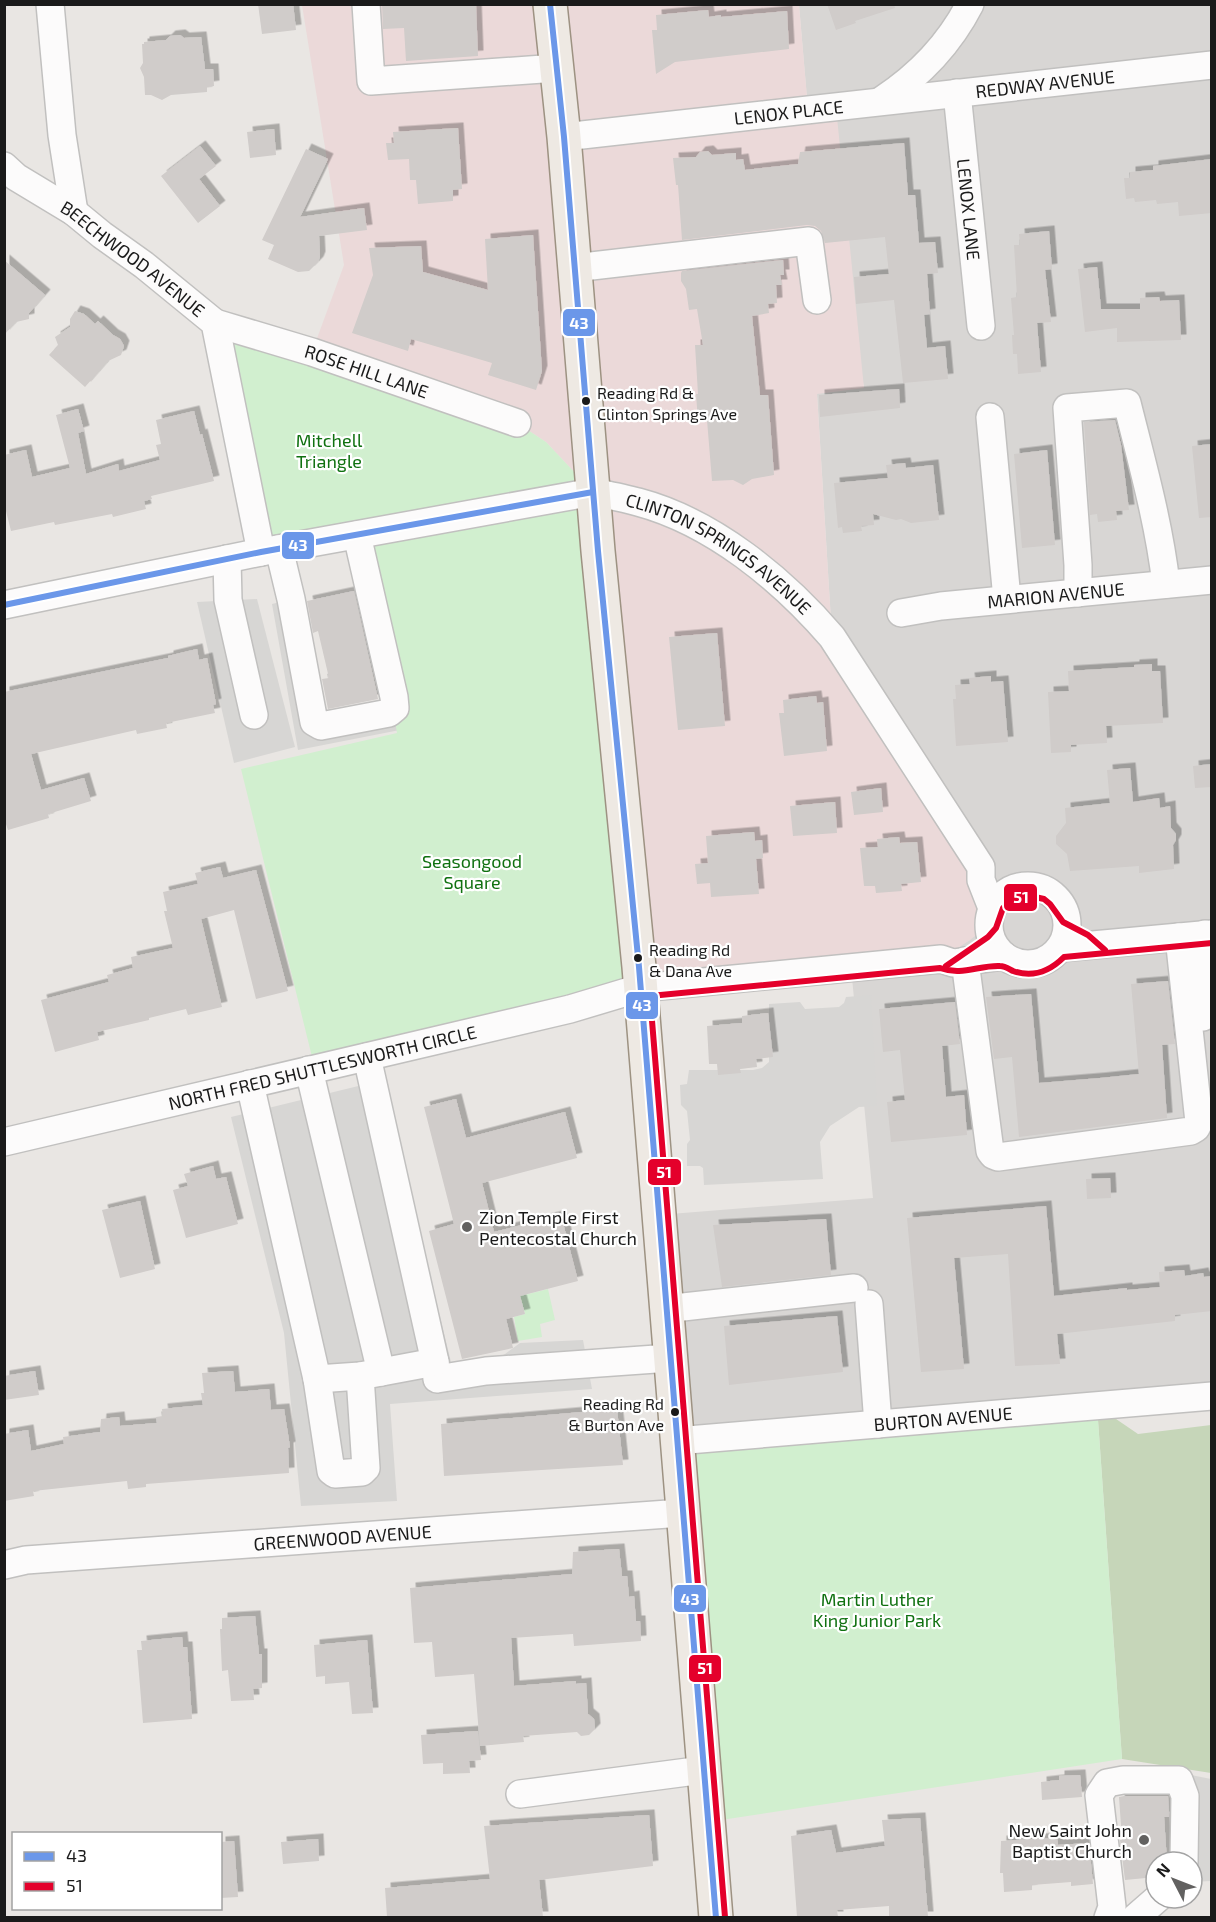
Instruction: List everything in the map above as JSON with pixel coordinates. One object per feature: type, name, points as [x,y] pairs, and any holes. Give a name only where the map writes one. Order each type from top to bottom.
[{"type":"main road","points":[[550,4],[564,137],[593,492],[640,988],[716,1917]]},
{"type":"street","points":[[50,4],[62,135],[74,212]]},
{"type":"street","points":[[366,4],[371,81],[557,68]]},
{"type":"street","name":"LENOX PLACE","points":[[564,137],[878,102],[926,67],[950,38],[970,4]]},
{"type":"street","name":"REDWAY AVENUE","points":[[878,102],[1212,65]]},
{"type":"street","name":"LENOX LANE","points":[[957,93],[981,326]]},
{"type":"street","name":"BEECHWOOD AVENUE","points":[[4,166],[16,177],[74,212],[215,323],[270,551],[291,599],[314,722],[321,726],[389,713],[395,708],[357,535]]},
{"type":"street","points":[[574,268],[808,241],[817,300]]},
{"type":"street","name":"ROSE HILL LANE","points":[[215,323],[312,352],[517,423]]},
{"type":"street","points":[[1078,593],[1067,408],[1127,403],[1154,515],[1166,584]]},
{"type":"street","points":[[990,417],[1007,599]]},
{"type":"street","name":"CLINTON SPRINGS AVENUE","points":[[4,605],[227,559],[593,492],[640,502],[716,537],[759,566],[797,599],[832,637],[981,867],[981,880],[991,916]]},
{"type":"street","points":[[227,559],[228,600],[254,715]]},
{"type":"street","name":"MARION AVENUE","points":[[901,613],[940,606],[1212,580]]},
{"type":"street","points":[[981,867],[997,872],[1018,887]]},
{"type":"street","points":[[991,916],[990,937],[995,947],[1014,962],[1034,964],[1051,957],[1066,938],[1068,926],[1061,903],[1053,894],[1042,888],[1018,887],[1008,891],[999,899],[991,916],[953,960],[990,1151],[993,1155],[998,1156],[1191,1131],[1196,1128],[1199,1122],[1198,935]]},
{"type":"street","points":[[1066,915],[1093,928],[1111,943]]},
{"type":"street","points":[[1060,948],[1198,935]]},
{"type":"street","points":[[1198,935],[1205,959],[1202,1000],[1206,1042],[1212,1070]]},
{"type":"street","name":"NORTH FRED SHUTTLESWORTH CIRCLE","points":[[4,1142],[570,1009],[640,988],[1004,956]]},
{"type":"street","points":[[367,1057],[437,1378],[486,1371],[670,1358]]},
{"type":"street","points":[[250,1084],[317,1379],[331,1471],[335,1474],[362,1472],[366,1468],[371,1374],[309,1070]]},
{"type":"street","points":[[666,1309],[862,1296],[878,1424]]},
{"type":"street","points":[[317,1379],[371,1374],[435,1362]]},
{"type":"street","name":"BURTON AVENUE","points":[[676,1441],[1212,1396]]},
{"type":"street","name":"GREENWOOD AVENUE","points":[[4,1565],[26,1560],[682,1513]]},
{"type":"street","points":[[520,1794],[703,1770]]},
{"type":"street","points":[[1108,1917],[1112,1906],[1099,1796],[1107,1783],[1123,1780],[1179,1779],[1185,1796],[1184,1850]]},
{"type":"shaded area","points":[[302,5],[799,5],[808,109],[836,107],[864,388],[817,394],[832,637],[981,867],[990,916],[989,925],[970,940],[941,959],[640,988],[593,492],[546,442],[517,423],[312,352],[344,265]]},
{"type":"shaded area","points":[[799,5],[1211,5],[1211,1396],[676,1441],[658,1215],[873,1198],[851,967],[955,948],[970,940],[832,637],[817,393],[864,387],[808,110]]},
{"type":"shaded area","points":[[296,598],[321,716],[404,694],[410,728],[298,750],[272,604]]},
{"type":"shaded area","points":[[257,599],[295,747],[234,763],[197,602]]},
{"type":"shaded area","points":[[871,995],[877,1106],[859,1107],[830,1126],[820,1142],[823,1179],[704,1185],[703,1168],[687,1166],[687,1144],[690,1140],[687,1111],[681,1105],[680,1085],[687,1084],[689,1070],[762,1068],[769,1062],[769,1004],[800,1002],[805,1009],[839,1007],[844,1003],[846,997]]},
{"type":"shaded area","points":[[387,1079],[415,1215],[452,1366],[484,1365],[520,1343],[583,1340],[592,1389],[390,1404],[397,1501],[301,1506],[284,1333],[231,1117]]},
{"type":"shaded area","points":[[1186,1774],[1211,1779],[1211,1881],[1204,1881],[1204,1850],[1190,1850]]},
{"type":"green space","name":"Seasongood Square","points":[[215,323],[517,423],[546,442],[593,492],[640,988],[315,1069],[241,769],[397,733],[363,534],[261,552]]},
{"type":"green space","points":[[548,1289],[555,1320],[540,1324],[542,1337],[518,1341],[514,1317],[525,1314],[520,1296]]},
{"type":"green space","points":[[1097,1406],[1138,1434],[1211,1425],[1211,1773],[1122,1759]]},
{"type":"green space","name":"Martin Luther King Junior Park","points":[[1097,1406],[1122,1759],[708,1822],[676,1441]]},
{"type":"building","points":[[258,4],[293,4],[296,30],[262,34]]},
{"type":"building","points":[[382,4],[476,4],[478,56],[406,61],[404,28],[383,29]]},
{"type":"building","points":[[827,4],[894,4],[895,8],[836,30]]},
{"type":"building","points":[[708,10],[709,17],[787,11],[789,49],[675,62],[656,74],[652,30],[657,30],[656,15]]},
{"type":"building","points":[[180,35],[184,38],[201,37],[205,69],[213,69],[214,86],[207,87],[207,92],[171,95],[162,100],[145,95],[144,77],[140,68],[143,63],[142,44]]},
{"type":"building","points":[[458,128],[462,189],[453,190],[453,201],[418,204],[416,180],[410,180],[409,159],[388,160],[386,143],[394,143],[393,132]]},
{"type":"building","points":[[274,129],[276,155],[250,158],[247,132]]},
{"type":"building","points":[[904,143],[908,195],[915,195],[919,243],[935,242],[938,273],[927,274],[930,314],[924,315],[927,348],[945,346],[948,379],[903,383],[894,300],[856,304],[854,277],[889,274],[885,237],[825,243],[821,231],[815,226],[807,225],[682,240],[678,185],[676,185],[673,158],[696,157],[700,152],[708,151],[712,155],[736,153],[736,160],[743,159],[745,170],[798,164],[800,152]]},
{"type":"building","points":[[200,146],[216,166],[199,179],[220,206],[198,223],[161,176]]},
{"type":"building","points":[[306,149],[328,159],[300,217],[364,208],[367,230],[319,236],[320,257],[318,262],[309,271],[298,272],[268,259],[274,245],[262,240]]},
{"type":"building","points":[[1212,159],[1212,213],[1179,216],[1178,202],[1157,204],[1156,200],[1135,202],[1134,198],[1126,199],[1124,178],[1130,178],[1130,172],[1153,170],[1153,166]]},
{"type":"building","points":[[1049,231],[1052,269],[1045,270],[1051,322],[1037,323],[1041,372],[1018,374],[1017,354],[1013,354],[1012,335],[1014,335],[1011,298],[1017,297],[1014,245],[1020,245],[1019,234]]},
{"type":"building","points":[[533,235],[542,371],[536,390],[488,375],[492,363],[411,339],[408,351],[352,333],[373,275],[369,248],[421,246],[423,272],[488,290],[485,239]]},
{"type":"building","points":[[4,260],[45,295],[29,313],[29,319],[16,322],[4,335]]},
{"type":"building","points":[[783,260],[784,275],[780,275],[782,285],[776,285],[777,303],[768,304],[769,313],[752,316],[760,395],[768,395],[774,475],[752,479],[743,485],[733,480],[712,481],[707,420],[698,421],[696,394],[698,394],[695,345],[703,345],[697,309],[689,310],[681,273],[682,271]]},
{"type":"building","points":[[1097,267],[1101,309],[1140,309],[1140,298],[1159,297],[1160,301],[1179,300],[1181,340],[1117,342],[1117,328],[1085,332],[1078,269]]},
{"type":"building","points":[[75,311],[84,314],[95,324],[98,321],[120,339],[124,346],[121,355],[108,361],[85,387],[49,355],[58,345],[55,337],[70,327],[70,319]]},
{"type":"building","points":[[899,389],[900,408],[820,417],[819,395]]},
{"type":"building","points":[[78,409],[84,431],[78,433],[86,474],[118,464],[119,471],[160,460],[156,445],[161,444],[156,420],[194,411],[214,481],[151,496],[152,499],[144,501],[146,509],[113,517],[112,514],[11,531],[4,503],[4,455],[26,450],[32,477],[70,468],[56,415]]},
{"type":"building","points":[[1115,420],[1121,445],[1129,510],[1116,511],[1117,520],[1098,522],[1097,514],[1090,515],[1084,422]]},
{"type":"building","points":[[1212,444],[1212,517],[1199,518],[1192,446]]},
{"type":"building","points":[[1047,450],[1055,545],[1022,548],[1014,454]]},
{"type":"building","points":[[905,463],[906,468],[933,465],[939,520],[911,523],[873,514],[874,525],[861,526],[862,531],[843,533],[842,527],[838,528],[834,483],[888,478],[886,465]]},
{"type":"building","points":[[354,591],[378,699],[328,709],[322,679],[329,678],[318,631],[313,633],[307,601]]},
{"type":"building","points":[[717,633],[725,726],[678,730],[669,637]]},
{"type":"building","points":[[197,649],[199,660],[207,658],[216,704],[213,705],[215,713],[166,723],[167,728],[137,734],[136,730],[31,754],[41,790],[84,778],[91,801],[48,814],[49,818],[8,830],[4,818],[4,692],[168,658],[168,656]]},
{"type":"building","points":[[1152,664],[1152,671],[1160,671],[1163,723],[1106,726],[1107,743],[1071,745],[1071,752],[1051,753],[1048,692],[1069,691],[1068,671]]},
{"type":"building","points":[[991,676],[991,682],[1003,681],[1008,742],[956,746],[953,699],[956,699],[955,685],[970,684],[969,678]]},
{"type":"building","points":[[816,696],[817,703],[823,702],[827,751],[784,756],[779,713],[784,713],[783,700]]},
{"type":"building","points":[[1212,764],[1212,787],[1195,788],[1193,766]]},
{"type":"building","points":[[1130,768],[1133,802],[1159,798],[1160,808],[1170,806],[1171,828],[1176,834],[1173,845],[1174,869],[1139,873],[1139,866],[1070,871],[1067,854],[1056,844],[1056,836],[1066,823],[1065,808],[1110,803],[1107,770]]},
{"type":"building","points":[[881,788],[883,812],[854,815],[851,792]]},
{"type":"building","points":[[835,802],[837,833],[793,836],[790,806]]},
{"type":"building","points":[[754,832],[755,841],[762,840],[763,858],[756,859],[759,894],[711,897],[710,883],[697,884],[695,864],[708,863],[706,836]]},
{"type":"building","points":[[899,837],[900,843],[917,842],[921,882],[901,884],[902,891],[876,893],[875,886],[864,886],[860,848],[878,847],[877,839]]},
{"type":"building","points":[[220,867],[223,878],[256,870],[288,991],[256,999],[234,910],[201,919],[222,1007],[188,1015],[186,1009],[97,1032],[99,1040],[55,1052],[41,1000],[109,982],[107,975],[133,968],[131,957],[173,948],[164,911],[167,911],[163,892],[198,884],[195,873]]},
{"type":"building","points":[[1168,981],[1175,1044],[1162,1045],[1167,1118],[1019,1137],[1012,1057],[994,1059],[986,997],[1031,994],[1039,1083],[1100,1078],[1139,1074],[1131,984]]},
{"type":"building","points":[[955,1002],[960,1044],[942,1046],[946,1097],[964,1095],[967,1135],[891,1142],[887,1102],[905,1100],[900,1050],[883,1052],[879,1009]]},
{"type":"building","points":[[768,1013],[773,1057],[756,1059],[757,1067],[740,1069],[741,1073],[718,1075],[717,1064],[709,1064],[707,1026],[742,1023],[742,1016]]},
{"type":"building","name":"Zion Temple First Pentecostal Church","points":[[456,1099],[466,1138],[565,1112],[577,1158],[482,1183],[494,1232],[561,1215],[578,1281],[520,1296],[525,1314],[506,1319],[513,1348],[462,1359],[429,1231],[454,1224],[424,1107]]},
{"type":"building","points":[[213,1166],[216,1179],[226,1177],[238,1224],[186,1238],[173,1190],[188,1186],[184,1174]]},
{"type":"building","points":[[1110,1178],[1111,1198],[1087,1199],[1086,1179]]},
{"type":"building","points":[[140,1201],[155,1269],[120,1278],[102,1210]]},
{"type":"building","points":[[1046,1206],[1054,1296],[1160,1287],[1159,1272],[1184,1270],[1185,1276],[1203,1273],[1204,1277],[1212,1276],[1212,1311],[1175,1315],[1175,1321],[1057,1334],[1060,1364],[1015,1366],[1008,1254],[954,1258],[964,1369],[921,1372],[907,1218]]},
{"type":"building","points":[[826,1219],[831,1275],[722,1287],[713,1225]]},
{"type":"building","points":[[837,1316],[843,1372],[729,1385],[724,1326]]},
{"type":"building","points":[[35,1371],[39,1395],[4,1400],[4,1376]]},
{"type":"building","points":[[233,1371],[235,1392],[269,1389],[271,1410],[284,1409],[290,1447],[288,1448],[289,1473],[146,1484],[146,1487],[128,1489],[127,1481],[33,1491],[34,1496],[4,1501],[4,1434],[28,1430],[31,1451],[64,1444],[63,1437],[100,1432],[101,1419],[119,1417],[120,1426],[157,1423],[156,1417],[163,1416],[162,1409],[203,1405],[202,1373]]},
{"type":"building","points":[[617,1409],[623,1465],[444,1476],[441,1424]]},
{"type":"building","points":[[619,1549],[622,1576],[627,1576],[629,1597],[634,1596],[636,1621],[640,1621],[641,1641],[574,1646],[573,1634],[511,1638],[514,1686],[576,1681],[576,1684],[586,1683],[588,1714],[594,1719],[595,1729],[589,1735],[581,1736],[577,1732],[523,1736],[524,1742],[480,1746],[474,1674],[435,1677],[432,1642],[414,1643],[410,1588],[572,1574],[573,1552]]},
{"type":"building","points":[[255,1616],[259,1654],[262,1654],[262,1688],[253,1689],[254,1700],[231,1701],[228,1670],[222,1671],[220,1629],[222,1629],[222,1618]]},
{"type":"building","points":[[182,1637],[183,1647],[187,1647],[192,1719],[143,1723],[137,1650],[142,1650],[141,1641]]},
{"type":"building","points":[[367,1640],[373,1713],[352,1714],[349,1682],[325,1684],[325,1676],[316,1677],[314,1645]]},
{"type":"building","points":[[478,1731],[481,1760],[469,1761],[470,1773],[443,1774],[443,1763],[423,1764],[421,1735]]},
{"type":"building","points":[[1080,1775],[1082,1797],[1042,1800],[1041,1782],[1059,1780],[1059,1776]]},
{"type":"building","name":"New Saint John Baptist Church","points":[[1168,1796],[1169,1817],[1164,1817],[1166,1850],[1144,1850],[1144,1878],[1125,1880],[1120,1840],[1122,1840],[1119,1797]]},
{"type":"building","points":[[649,1815],[653,1866],[539,1880],[543,1917],[387,1917],[385,1888],[490,1879],[484,1826]]},
{"type":"building","points":[[920,1818],[928,1917],[889,1917],[889,1906],[837,1910],[838,1917],[797,1917],[791,1836],[831,1830],[836,1853],[885,1846],[882,1820]]},
{"type":"building","points":[[1057,1838],[1058,1845],[1089,1843],[1093,1884],[1071,1886],[1071,1882],[1032,1885],[1032,1890],[1004,1892],[1003,1873],[1000,1873],[1001,1841]]},
{"type":"building","points":[[318,1839],[319,1861],[283,1864],[281,1842]]},
{"type":"building","points":[[234,1841],[238,1897],[222,1898],[222,1842]]},
{"type":"transit line","name":"43","points":[[550,4],[564,137],[598,551],[639,967],[716,1918]]},
{"type":"transit line","name":"43","points":[[4,605],[261,552],[593,492]]},
{"type":"transit line","name":"51","points":[[946,966],[988,937],[996,928],[1003,908],[1009,902],[1026,895],[1044,899],[1063,922],[1088,935],[1105,950]]},
{"type":"transit line","name":"51","points":[[725,1917],[650,996],[940,968],[963,971],[1000,966],[1027,974],[1041,972],[1064,957],[1212,943]]},
{"type":"place","name":"Reading Rd & Clinton Springs Ave","points":[[586,401]]},
{"type":"place","name":"Reading Rd & Dana Ave","points":[[638,958]]},
{"type":"place","name":"Zion Temple First Pentecostal Church","points":[[467,1227]]},
{"type":"place","name":"Reading Rd & Burton Ave","points":[[675,1412]]},
{"type":"place","name":"New Saint John Baptist Church","points":[[1144,1840]]},
{"type":"park label","name":"Mitchell Triangle","points":[[329,450]]}]
